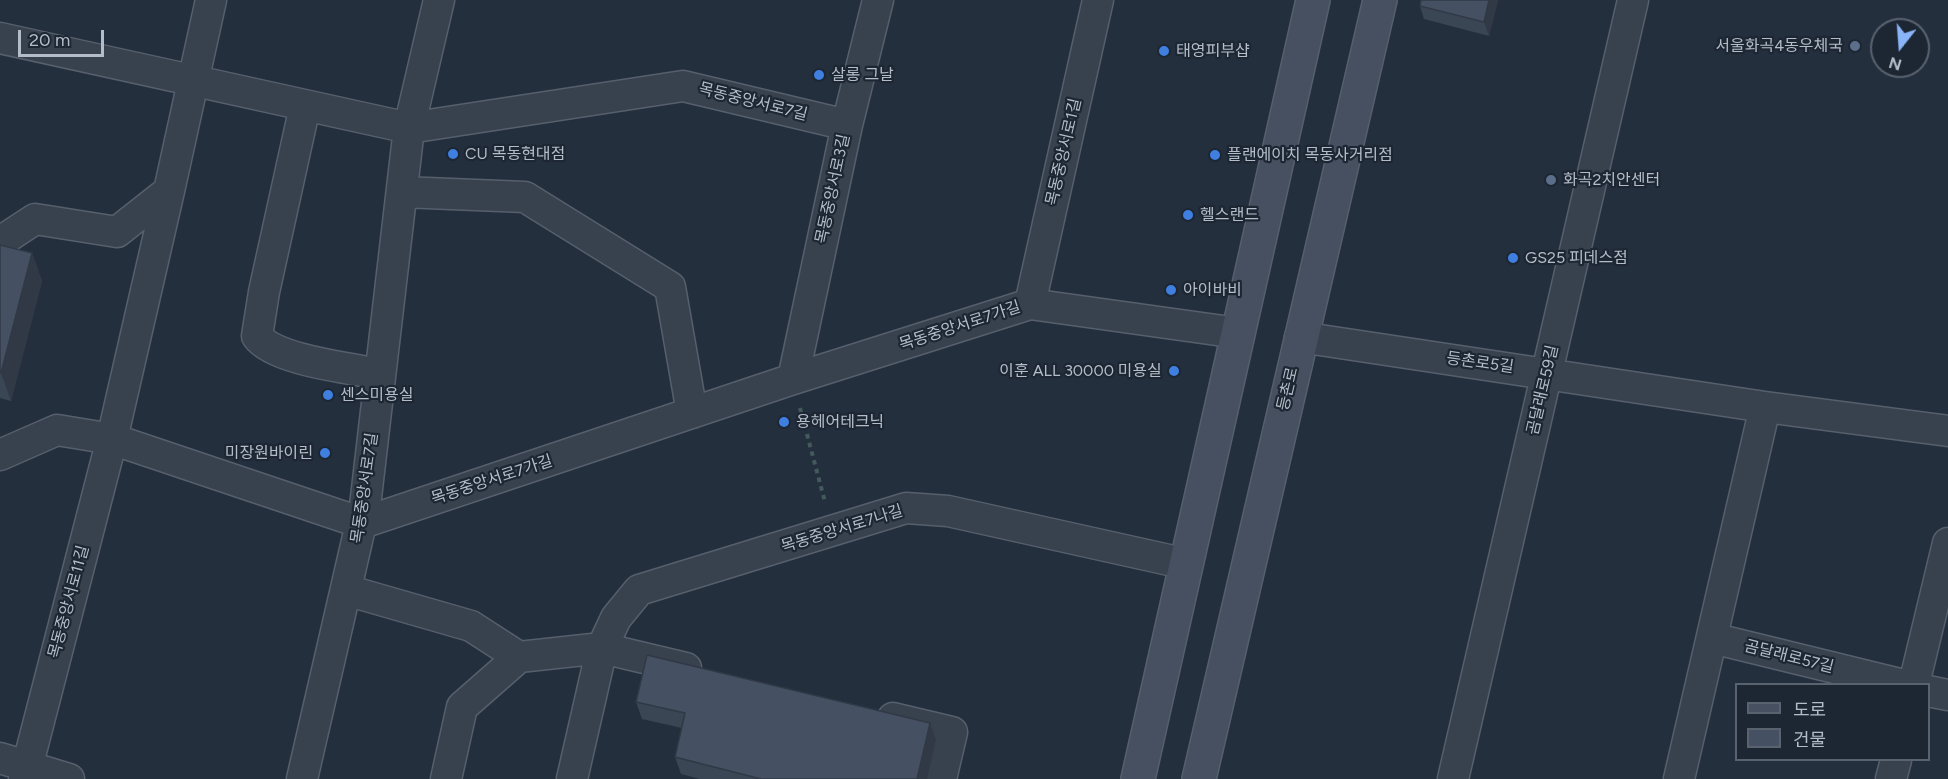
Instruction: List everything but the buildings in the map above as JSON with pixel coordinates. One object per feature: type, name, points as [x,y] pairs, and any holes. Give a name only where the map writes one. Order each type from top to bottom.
[{"type":"main road","points":[[1138,779],[1313,0]]},
{"type":"main road","name":"등촌로","points":[[1198,779],[1380,0]]},
{"type":"street","name":"목동중앙서로11길","points":[[69,779],[17,767],[112,439],[211,0]]},
{"type":"street","name":"목동중앙서로7길","points":[[302,779],[362,523],[409,128],[439,0]]},
{"type":"street","name":"목동중앙서로3길","points":[[793,379],[847,125],[878,0]]},
{"type":"street","name":"목동중앙서로1길","points":[[1030,304],[1098,0]]},
{"type":"street","name":"곰달래로59길","points":[[1453,779],[1633,0]]},
{"type":"street","name":"목동중앙서로7길","points":[[0,38],[409,128],[683,86],[847,125]]},
{"type":"street","points":[[305,105],[262,302],[257,336],[261,342],[281,353],[379,374]]},
{"type":"street","points":[[0,242],[35,219],[117,232],[169,191]]},
{"type":"street","points":[[402,192],[525,197],[670,287],[692,413]]},
{"type":"street","name":"목동중앙서로7가길","points":[[362,523],[793,379],[1030,304],[1238,333]]},
{"type":"street","name":"등촌로5길","points":[[1300,337],[1948,431]]},
{"type":"street","points":[[1679,779],[1765,406]]},
{"type":"street","points":[[0,455],[57,430],[112,439],[362,523]]},
{"type":"street","name":"목동중앙서로7나길","points":[[572,779],[602,648],[616,618],[639,590],[906,508],[948,511],[1187,564]]},
{"type":"street","points":[[1914,683],[1948,543]]},
{"type":"street","points":[[346,590],[471,626],[519,657]]},
{"type":"street","name":"곰달래로57길","points":[[1712,638],[1896,683]]},
{"type":"street","points":[[446,779],[462,707],[519,657],[602,648],[715,675]]},
{"type":"street","points":[[1930,691],[1948,695]]},
{"type":"street","points":[[862,711],[952,732],[941,779]]},
{"type":"street","points":[[1892,779],[1896,761]]},
{"type":"path","points":[[793,379],[833,531]]},
{"type":"place","name":"서울화곡4동우체국","points":[[1855,46]]},
{"type":"place","name":"태영피부샵","points":[[1164,51]]},
{"type":"place","name":"살롱 그날","points":[[819,75]]},
{"type":"place","name":"CU 목동현대점","points":[[453,154]]},
{"type":"place","name":"플랜에이치 목동사거리점","points":[[1215,155]]},
{"type":"place","name":"화곡2치안센터","points":[[1551,180]]},
{"type":"place","name":"헬스랜드","points":[[1188,215]]},
{"type":"place","name":"GS25 피데스점","points":[[1513,258]]},
{"type":"place","name":"아이바비","points":[[1171,290]]},
{"type":"place","name":"이훈 ALL 30000 미용실","points":[[1174,371]]},
{"type":"place","name":"센스미용실","points":[[328,395]]},
{"type":"place","name":"용헤어테크닉","points":[[784,422]]},
{"type":"place","name":"미장원바이린","points":[[325,453]]}]
